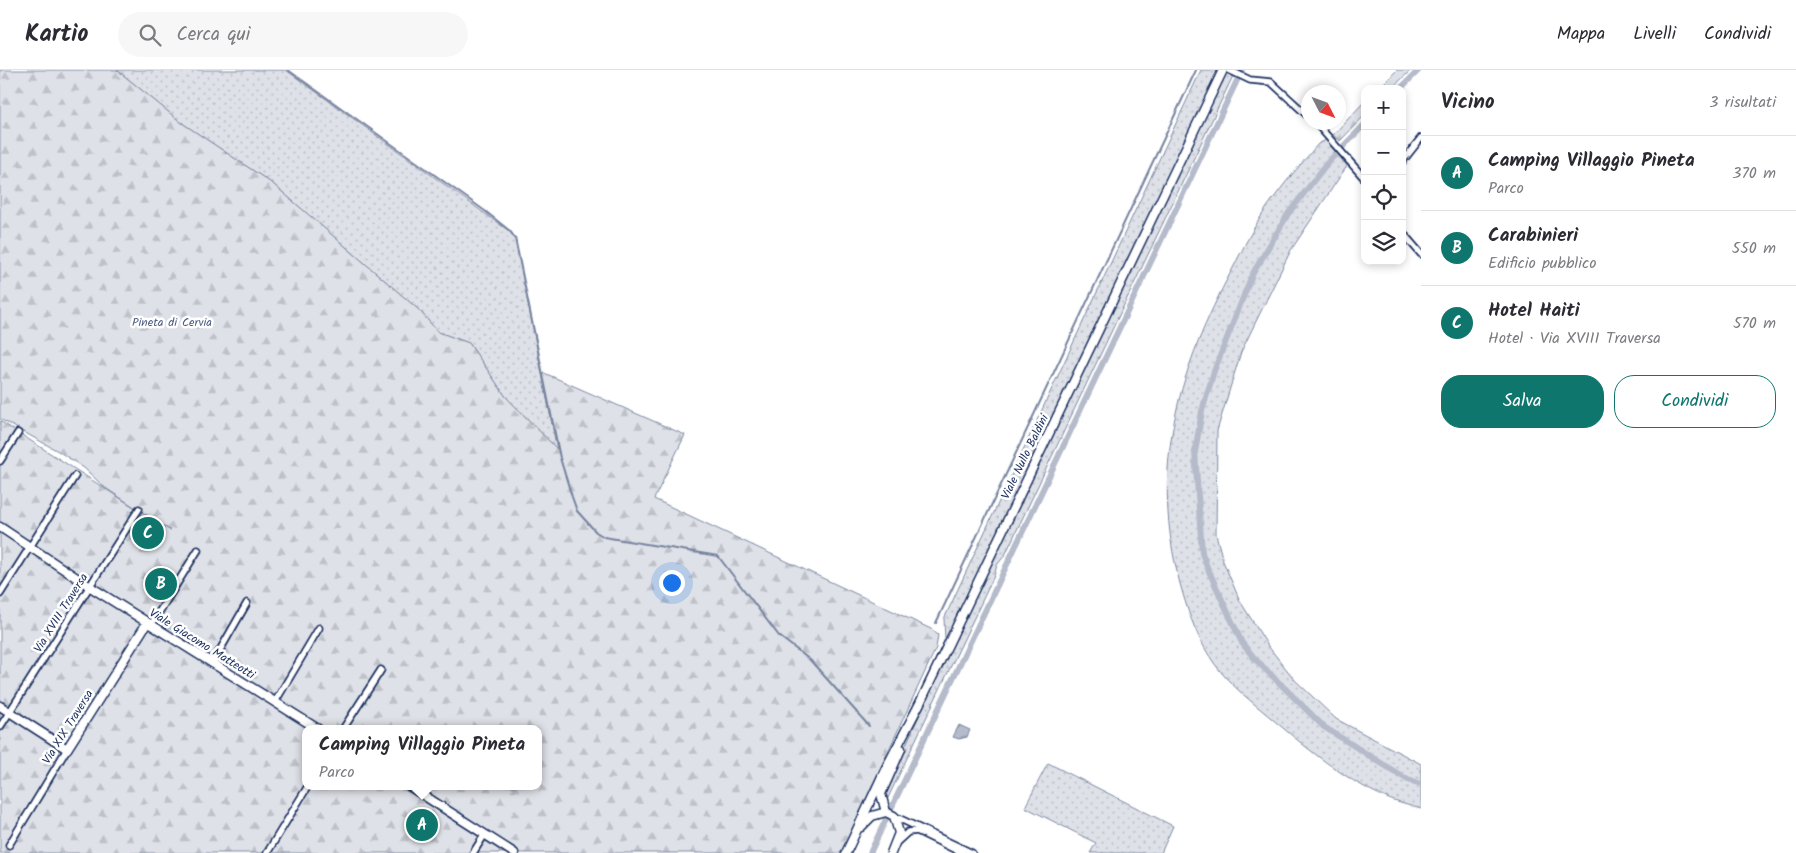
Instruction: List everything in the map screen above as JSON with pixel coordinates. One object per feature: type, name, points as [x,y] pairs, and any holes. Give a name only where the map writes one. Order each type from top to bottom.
[{"type":"street","name":"Viale Nullo Baldini","points":[[846,853],[886,768],[920,704],[1223,70]]},
{"type":"street","points":[[1229,70],[1250,80],[1271,82],[1301,110]]},
{"type":"street","points":[[1321,130],[1362,175]]},
{"type":"street","points":[[1406,157],[1421,138]]},
{"type":"street","points":[[1406,237],[1421,254]]},
{"type":"street","points":[[0,461],[18,433]]},
{"type":"street","points":[[0,594],[75,476]]},
{"type":"street","name":"Via XVIII Traversa","points":[[0,727],[139,509]]},
{"type":"street","name":"Viale Giacomo Matteotti","points":[[0,528],[212,664],[312,725]]},
{"type":"street","name":"Via XIX Traversa","points":[[9,845],[67,749],[198,550]]},
{"type":"street","points":[[212,664],[247,603]]},
{"type":"street","points":[[275,702],[319,628]]},
{"type":"street","points":[[346,725],[382,670]]},
{"type":"street","points":[[886,812],[881,794],[920,704]]},
{"type":"street","points":[[0,706],[67,749]]},
{"type":"street","points":[[267,853],[306,790]]},
{"type":"street","points":[[418,790],[514,853]]},
{"type":"street","points":[[851,853],[854,837],[872,816],[886,812],[972,853]]},
{"type":"street","points":[[891,853],[896,843],[898,829],[894,816]]},
{"type":"street","points":[[896,843],[908,832],[916,831],[962,853]]},
{"type":"street","points":[[473,853],[485,834]]},
{"type":"green space","name":"Pineta di Cervia","points":[[0,70],[117,70],[182,123],[273,184],[419,310],[438,332],[469,343],[506,397],[557,449],[542,372],[685,435],[654,499],[931,629],[938,635],[936,648],[841,853],[0,853],[0,421],[171,531],[104,487],[84,468],[58,451],[0,419]]},
{"type":"green space","points":[[117,70],[286,70],[509,231],[515,239],[557,449],[506,397],[469,343],[438,332],[419,310],[273,184],[182,123]]},
{"type":"green space","points":[[1201,70],[1219,70],[914,710],[898,737],[945,639],[944,619]]},
{"type":"green space","points":[[1397,70],[1411,70],[1395,85],[1382,85]]},
{"type":"green space","points":[[1230,72],[1234,74],[1005,555],[997,565],[994,576],[887,800],[884,793],[919,716],[1224,74]]},
{"type":"green space","points":[[1361,105],[1361,119],[1340,141],[1333,135],[1338,130],[1346,130],[1346,121]]},
{"type":"green space","points":[[1326,140],[1347,166],[1291,250],[1241,352],[1217,431],[1216,534],[1223,561],[1240,601],[1268,646],[1295,680],[1336,719],[1421,764],[1421,809],[1387,798],[1340,772],[1289,733],[1228,680],[1207,653],[1191,619],[1177,572],[1170,531],[1167,492],[1169,454],[1175,416],[1185,379],[1198,343],[1237,260],[1263,213],[1318,144]]},
{"type":"green space","points":[[1048,763],[1173,826],[1161,853],[1090,853],[1096,843],[1025,807]]},
{"type":"water","points":[[959,725],[970,730],[967,737],[959,739],[953,737]]},
{"type":"waterway","points":[[288,70],[485,211],[510,231],[515,238],[560,458],[577,511],[596,532],[604,537],[718,556],[779,636],[810,660],[869,726]]},
{"type":"waterway","points":[[936,623],[1196,70]]},
{"type":"waterway","points":[[870,853],[1242,70]]},
{"type":"waterway","points":[[1404,85],[1419,70]]},
{"type":"waterway","points":[[1361,128],[1328,162],[1288,214],[1252,275],[1214,371],[1202,411],[1195,452],[1202,553],[1242,643],[1255,659],[1324,727],[1408,780],[1421,784]]},
{"type":"place","name":"Hotel Haiti","points":[[148,533]]},
{"type":"place","name":"Carabinieri","points":[[161,584]]},
{"type":"place","name":"Camping Villaggio Pineta","points":[[422,825]]}]
